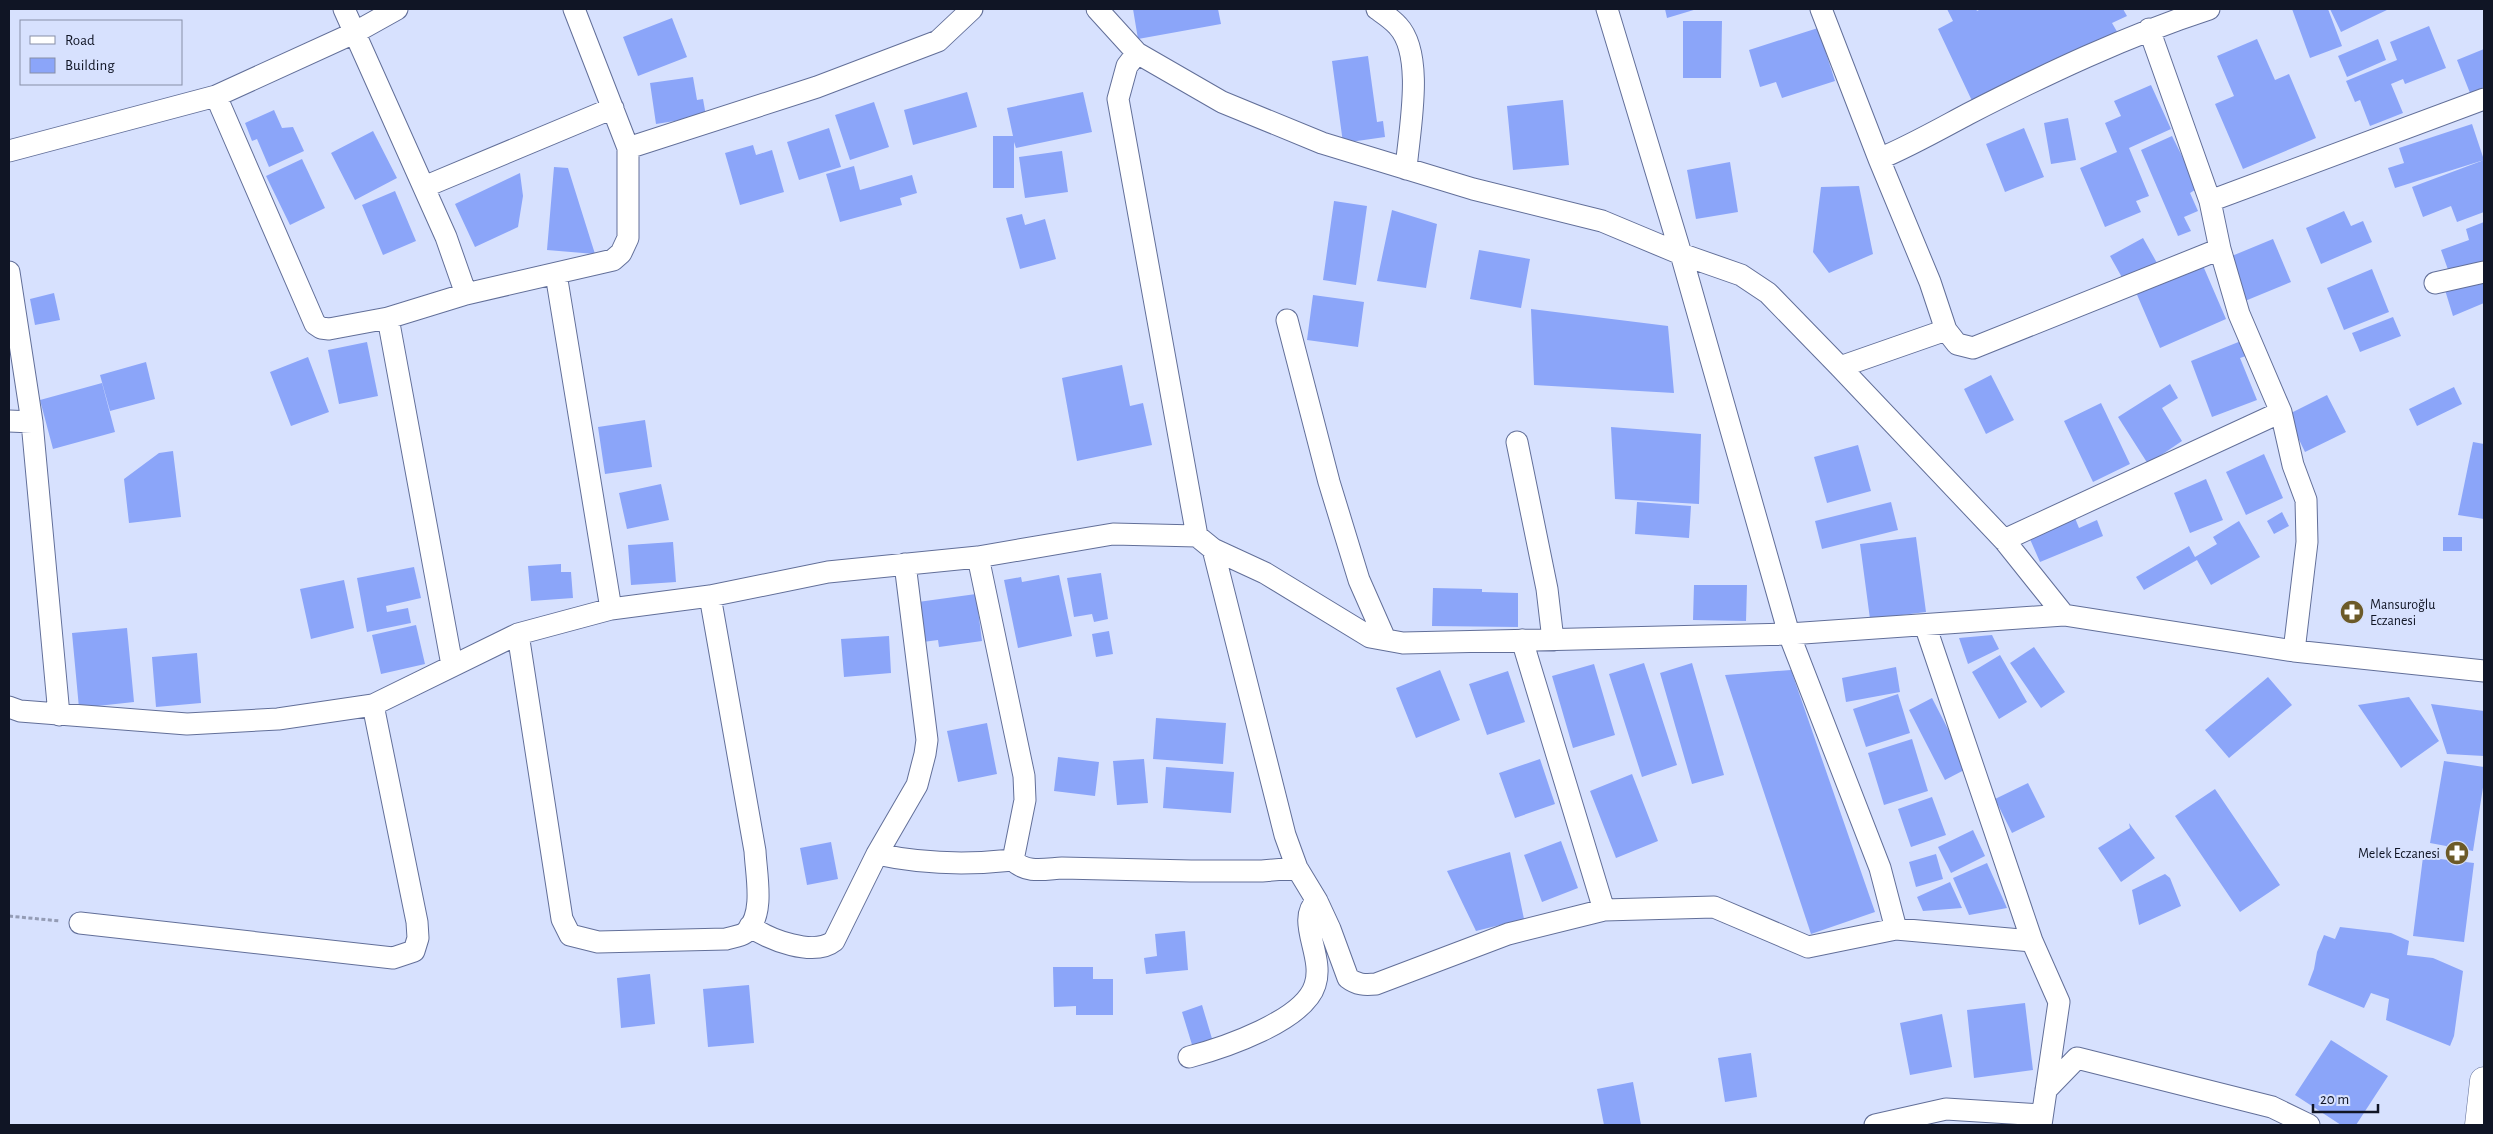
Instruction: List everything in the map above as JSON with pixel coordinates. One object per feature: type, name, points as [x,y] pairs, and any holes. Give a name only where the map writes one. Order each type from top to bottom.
[{"type":"highway","points":[[2479,1125],[2484,1080]]},
{"type":"street","points":[[344,9],[446,237],[466,294]]},
{"type":"street","points":[[9,151],[216,96],[354,33],[397,9]]},
{"type":"street","points":[[216,96],[315,324],[321,328],[329,329],[388,318],[466,294],[613,260],[626,245],[628,231],[628,148],[574,9]]},
{"type":"street","points":[[628,148],[818,87],[938,41],[972,9]]},
{"type":"street","points":[[1097,9],[1137,53],[1222,102],[1322,143],[1473,189],[1602,221],[1681,254],[1741,275],[1768,293],[1840,367],[2004,540],[2064,615]]},
{"type":"street","points":[[1377,9],[1398,26],[1408,43],[1412,59],[1413,75],[1406,169]]},
{"type":"street","points":[[1607,9],[1681,254],[1789,634],[1880,868],[1896,929]]},
{"type":"street","points":[[1821,9],[1879,159],[1910,231],[1946,330],[1957,344],[1973,348],[2220,249]]},
{"type":"street","points":[[1879,159],[1909,146],[1968,114],[2149,29],[2209,9]]},
{"type":"street","points":[[2149,29],[2210,201],[2220,249],[2240,314],[2281,412],[2293,465],[2306,500],[2307,542],[2294,651]]},
{"type":"street","points":[[1137,53],[1127,66],[1118,99],[1205,542],[1285,835],[1297,868],[1317,901],[1348,978],[1365,985],[1376,984],[1508,934],[1604,910],[1714,907],[1808,947],[1896,929],[2032,941]]},
{"type":"street","points":[[2210,201],[2484,99]]},
{"type":"street","points":[[424,187],[613,108]]},
{"type":"street","points":[[9,272],[14,338],[32,422],[60,715]]},
{"type":"street","points":[[2435,283],[2484,272]]},
{"type":"street","points":[[556,274],[611,609]]},
{"type":"street","points":[[388,318],[452,665]]},
{"type":"street","points":[[1287,320],[1329,482],[1359,580],[1385,639]]},
{"type":"street","points":[[1840,367],[1946,330]]},
{"type":"street","points":[[2004,540],[2281,412]]},
{"type":"street","points":[[9,420],[32,422]]},
{"type":"street","points":[[1518,442],[1547,589],[1553,640]]},
{"type":"street","points":[[9,707],[60,715],[187,724],[278,719],[373,705],[518,634],[611,609],[710,596],[828,572],[978,557],[1113,534],[1205,542],[1265,573],[1329,614],[1370,637],[1403,643],[1789,634],[2064,615],[2294,651],[2484,671]]},
{"type":"street","points":[[978,557],[1024,776],[1025,800],[1013,860]]},
{"type":"street","points":[[750,926],[779,942],[819,948],[829,944],[837,936],[877,854],[916,785],[927,740],[905,564]]},
{"type":"street","points":[[518,634],[562,919],[570,935],[598,942],[726,940],[746,933],[754,922],[756,910],[755,851],[710,596]]},
{"type":"street","points":[[1875,1125],[1946,1109],[2041,1120],[2059,1002],[2032,941],[1925,624]]},
{"type":"street","points":[[1522,640],[1604,910]]},
{"type":"street","points":[[80,923],[393,958],[414,951],[418,938],[417,922],[373,705]]},
{"type":"street","points":[[877,854],[901,860],[974,865],[1013,860],[1023,868],[1033,870],[1062,868],[1262,871],[1297,868]]},
{"type":"street","points":[[1189,1057],[1239,1042],[1262,1031],[1297,1009],[1307,1000],[1316,985],[1316,950],[1308,926],[1308,917],[1317,901]]},
{"type":"street","points":[[2046,1090],[2077,1058],[2272,1108],[2309,1125]]},
{"type":"path","points":[[9,916],[80,923]]},
{"type":"building","points":[[1133,9],[1218,9],[1221,24],[1138,39]]},
{"type":"building","points":[[1665,9],[1697,9],[1667,18]]},
{"type":"building","points":[[1947,9],[1976,9],[1977,11],[1981,9],[2123,9],[2127,16],[2112,23],[2119,35],[1974,105],[1938,29],[1953,21]]},
{"type":"building","points":[[2292,9],[2328,9],[2342,46],[2310,58]]},
{"type":"building","points":[[2330,9],[2389,9],[2341,32]]},
{"type":"building","points":[[672,18],[687,57],[638,76],[623,37]]},
{"type":"building","points":[[1683,21],[1722,21],[1721,78],[1683,78]]},
{"type":"building","points":[[2429,26],[2446,68],[2405,84],[2403,79],[2391,84],[2403,113],[2370,126],[2360,100],[2355,102],[2346,81],[2397,60],[2390,42]]},
{"type":"building","points":[[1818,28],[1835,81],[1782,98],[1776,82],[1760,87],[1749,50]]},
{"type":"building","points":[[2257,39],[2275,80],[2289,74],[2316,138],[2243,169],[2215,104],[2234,96],[2217,56]]},
{"type":"building","points":[[2378,39],[2386,60],[2347,77],[2338,56]]},
{"type":"building","points":[[2484,49],[2484,87],[2470,93],[2457,60]]},
{"type":"building","points":[[1368,56],[1377,122],[1383,121],[1385,137],[1343,143],[1332,61]]},
{"type":"building","points":[[693,77],[697,100],[703,99],[706,116],[656,124],[650,83]]},
{"type":"building","points":[[2151,85],[2171,129],[2129,148],[2149,196],[2136,201],[2141,212],[2105,227],[2080,168],[2117,152],[2105,123],[2121,116],[2114,101]]},
{"type":"building","points":[[967,92],[977,127],[913,145],[904,110]]},
{"type":"building","points":[[1083,92],[1092,132],[1016,148],[1014,142],[1014,188],[993,188],[993,136],[1013,136],[1007,108]]},
{"type":"building","points":[[1563,100],[1569,165],[1513,170],[1507,106]]},
{"type":"building","points":[[874,102],[889,147],[850,160],[835,115]]},
{"type":"building","points":[[274,110],[282,128],[293,127],[304,151],[269,167],[257,139],[252,141],[245,123]]},
{"type":"building","points":[[2068,118],[2076,160],[2051,164],[2044,123]]},
{"type":"building","points":[[2472,124],[2484,160],[2395,188],[2388,168],[2404,163],[2399,148]]},
{"type":"building","points":[[829,128],[841,167],[799,180],[787,142]]},
{"type":"building","points":[[2024,128],[2044,177],[2005,192],[1986,144]]},
{"type":"building","points":[[373,131],[397,178],[355,200],[331,153]]},
{"type":"building","points":[[2172,136],[2198,188],[2190,193],[2198,211],[2184,217],[2191,231],[2178,236],[2141,150]]},
{"type":"building","points":[[753,145],[756,155],[772,150],[784,192],[740,205],[725,153]]},
{"type":"building","points":[[1062,151],[1068,192],[1025,198],[1019,157]]},
{"type":"building","points":[[302,159],[325,208],[290,225],[266,176]]},
{"type":"building","points":[[2484,160],[2484,212],[2457,222],[2451,206],[2423,217],[2412,187]]},
{"type":"building","points":[[1730,162],[1738,212],[1696,219],[1687,170]]},
{"type":"building","points":[[854,166],[860,190],[912,175],[917,193],[900,198],[902,205],[840,222],[826,174]]},
{"type":"building","points":[[554,167],[568,168],[595,254],[547,250]]},
{"type":"building","points":[[520,173],[523,196],[518,227],[475,247],[455,204]]},
{"type":"building","points":[[1859,186],[1873,254],[1829,273],[1813,252],[1821,187]]},
{"type":"building","points":[[395,191],[416,241],[383,255],[362,205]]},
{"type":"building","points":[[1334,201],[1367,206],[1356,285],[1323,280]]},
{"type":"building","points":[[1392,210],[1437,224],[1426,288],[1377,281]]},
{"type":"building","points":[[2344,211],[2351,226],[2363,221],[2372,242],[2321,264],[2306,228]]},
{"type":"building","points":[[1022,214],[1025,225],[1045,219],[1056,259],[1020,269],[1006,218]]},
{"type":"building","points":[[2484,222],[2484,266],[2451,278],[2441,250],[2469,240],[2466,229]]},
{"type":"building","points":[[2143,238],[2157,263],[2124,281],[2110,256]]},
{"type":"building","points":[[2273,239],[2291,282],[2245,301],[2227,258]]},
{"type":"building","points":[[1479,250],[1530,259],[1521,308],[1470,299]]},
{"type":"building","points":[[2201,261],[2226,319],[2160,348],[2135,290]]},
{"type":"building","points":[[2372,269],[2389,312],[2344,330],[2327,288]]},
{"type":"building","points":[[2484,276],[2484,303],[2453,316],[2445,290]]},
{"type":"building","points":[[54,293],[60,320],[35,325],[30,299]]},
{"type":"building","points":[[1313,295],[1364,302],[1358,347],[1307,340]]},
{"type":"building","points":[[1531,309],[1668,326],[1674,393],[1534,385]]},
{"type":"building","points":[[2393,317],[2401,336],[2360,352],[2352,333]]},
{"type":"building","points":[[2246,339],[2252,354],[2240,358],[2257,400],[2212,417],[2191,361]]},
{"type":"building","points":[[367,342],[378,396],[339,404],[328,350]]},
{"type":"building","points":[[308,357],[329,412],[291,426],[270,372]]},
{"type":"building","points":[[146,362],[155,399],[110,411],[100,375]]},
{"type":"building","points":[[1122,365],[1130,406],[1143,403],[1152,445],[1077,461],[1062,378]]},
{"type":"building","points":[[1991,375],[2014,420],[1986,434],[1964,389]]},
{"type":"building","points":[[102,383],[115,432],[53,449],[40,400]]},
{"type":"building","points":[[2170,384],[2178,398],[2162,408],[2182,441],[2148,464],[2118,417]]},
{"type":"building","points":[[2454,387],[2462,404],[2417,426],[2409,409]]},
{"type":"building","points":[[2327,395],[2346,432],[2305,452],[2287,415]]},
{"type":"building","points":[[2101,403],[2130,464],[2093,482],[2064,421]]},
{"type":"building","points":[[645,420],[652,467],[605,474],[598,427]]},
{"type":"building","points":[[1611,427],[1701,434],[1699,504],[1615,499]]},
{"type":"building","points":[[2473,442],[2484,444],[2484,519],[2458,515]]},
{"type":"building","points":[[1858,445],[1871,491],[1827,503],[1814,457]]},
{"type":"building","points":[[173,451],[181,517],[129,523],[124,479],[159,453]]},
{"type":"building","points":[[2264,454],[2283,498],[2246,515],[2226,472]]},
{"type":"building","points":[[2206,479],[2223,520],[2190,533],[2174,493]]},
{"type":"building","points":[[661,484],[669,520],[627,529],[619,493]]},
{"type":"building","points":[[1637,502],[1691,506],[1689,538],[1635,534]]},
{"type":"building","points":[[1891,502],[1898,530],[1822,549],[1815,521]]},
{"type":"building","points":[[2282,512],[2289,526],[2274,534],[2267,521]]},
{"type":"building","points":[[2075,518],[2079,528],[2097,520],[2103,536],[2040,562],[2029,537]]},
{"type":"building","points":[[2239,521],[2260,557],[2211,585],[2197,560],[2144,590],[2136,577],[2189,546],[2195,557],[2217,544],[2213,537]]},
{"type":"building","points":[[1916,537],[1926,612],[1870,619],[1860,544]]},
{"type":"building","points":[[2443,537],[2462,537],[2462,551],[2443,551]]},
{"type":"building","points":[[673,542],[676,582],[631,585],[628,545]]},
{"type":"building","points":[[561,564],[561,572],[571,572],[573,598],[531,601],[528,566]]},
{"type":"building","points":[[414,567],[421,598],[386,606],[387,612],[408,608],[411,623],[367,632],[357,578]]},
{"type":"building","points":[[1101,573],[1108,619],[1094,622],[1092,614],[1074,617],[1067,578]]},
{"type":"building","points":[[1059,575],[1072,636],[1018,648],[1004,580],[1021,577],[1022,582]]},
{"type":"building","points":[[344,580],[354,628],[311,639],[300,589]]},
{"type":"building","points":[[1694,585],[1747,585],[1746,621],[1693,620]]},
{"type":"building","points":[[1433,588],[1482,589],[1482,592],[1518,593],[1518,627],[1432,626]]},
{"type":"building","points":[[976,594],[982,641],[939,647],[938,640],[923,642],[918,602]]},
{"type":"building","points":[[416,625],[425,664],[381,674],[372,635]]},
{"type":"building","points":[[127,628],[134,702],[79,708],[72,633]]},
{"type":"building","points":[[1109,631],[1113,654],[1096,657],[1092,634]]},
{"type":"building","points":[[1992,635],[1999,649],[1968,664],[1959,638]]},
{"type":"building","points":[[889,636],[891,673],[844,677],[841,639]]},
{"type":"building","points":[[2034,647],[2065,692],[2041,708],[2010,663]]},
{"type":"building","points":[[197,653],[201,703],[156,707],[152,657]]},
{"type":"building","points":[[2000,655],[2027,702],[1999,719],[1972,672]]},
{"type":"building","points":[[1644,663],[1677,765],[1642,777],[1609,674]]},
{"type":"building","points":[[1692,663],[1724,775],[1692,784],[1660,673]]},
{"type":"building","points":[[1594,664],[1615,735],[1573,748],[1552,676]]},
{"type":"building","points":[[1896,667],[1900,692],[1846,702],[1842,678]]},
{"type":"building","points":[[1440,670],[1460,720],[1416,738],[1396,688]]},
{"type":"building","points":[[1791,670],[1875,912],[1811,934],[1725,675]]},
{"type":"building","points":[[1508,671],[1525,722],[1487,735],[1469,684]]},
{"type":"building","points":[[2268,677],[2292,705],[2229,758],[2205,730]]},
{"type":"building","points":[[1898,694],[1910,733],[1866,747],[1853,709]]},
{"type":"building","points":[[2409,697],[2439,741],[2401,768],[2358,705]]},
{"type":"building","points":[[1932,698],[1968,768],[1945,780],[1909,710]]},
{"type":"building","points":[[2431,704],[2484,711],[2484,756],[2447,754]]},
{"type":"building","points":[[1156,718],[1226,723],[1223,764],[1153,759]]},
{"type":"building","points":[[987,723],[997,774],[958,782],[947,731]]},
{"type":"building","points":[[1912,739],[1928,791],[1884,805],[1868,753]]},
{"type":"building","points":[[1058,757],[1099,762],[1095,796],[1054,791]]},
{"type":"building","points":[[1144,759],[1148,803],[1117,805],[1113,761]]},
{"type":"building","points":[[1540,759],[1555,804],[1515,818],[1499,773]]},
{"type":"building","points":[[2444,761],[2484,767],[2484,781],[2473,851],[2430,843]]},
{"type":"building","points":[[1166,767],[1234,772],[1231,813],[1163,808]]},
{"type":"building","points":[[1632,774],[1658,841],[1616,858],[1590,791]]},
{"type":"building","points":[[2028,783],[2045,817],[2012,833],[1995,799]]},
{"type":"building","points":[[2215,789],[2280,885],[2240,912],[2175,816]]},
{"type":"building","points":[[1932,797],[1946,835],[1911,847],[1898,809]]},
{"type":"building","points":[[2129,823],[2155,858],[2121,882],[2098,848],[2130,828]]},
{"type":"building","points":[[1973,830],[1985,856],[1951,873],[1938,847]]},
{"type":"building","points":[[1561,841],[1578,888],[1542,902],[1524,855]]},
{"type":"building","points":[[831,842],[838,879],[807,885],[800,848]]},
{"type":"building","points":[[1510,852],[1524,919],[1476,931],[1447,871]]},
{"type":"building","points":[[1936,854],[1943,879],[1916,887],[1909,862]]},
{"type":"building","points":[[2423,857],[2474,863],[2464,942],[2413,936]]},
{"type":"building","points":[[1987,863],[2007,908],[1969,915],[1953,878]]},
{"type":"building","points":[[2165,874],[2170,878],[2181,906],[2139,925],[2132,890]]},
{"type":"building","points":[[1950,882],[1962,908],[1923,911],[1917,897]]},
{"type":"building","points":[[2340,927],[2391,933],[2409,941],[2407,955],[2433,958],[2463,971],[2454,1036],[2450,1046],[2386,1020],[2389,999],[2371,993],[2364,1008],[2308,985],[2324,935],[2335,939]]},
{"type":"building","points":[[1185,931],[1188,970],[1146,974],[1144,958],[1157,956],[1155,934]]},
{"type":"building","points":[[1053,967],[1093,967],[1093,979],[1113,979],[1113,1015],[1076,1015],[1076,1006],[1054,1007]]},
{"type":"building","points":[[650,974],[655,1024],[621,1028],[617,978]]},
{"type":"building","points":[[749,985],[754,1043],[708,1047],[703,989]]},
{"type":"building","points":[[2025,1003],[2033,1070],[1974,1078],[1967,1010]]},
{"type":"building","points":[[1202,1005],[1213,1042],[1193,1048],[1182,1012]]},
{"type":"building","points":[[1942,1014],[1952,1067],[1910,1075],[1900,1023]]},
{"type":"building","points":[[2331,1040],[2388,1076],[2356,1125],[2341,1125],[2295,1095]]},
{"type":"building","points":[[1751,1053],[1757,1097],[1725,1102],[1718,1058]]},
{"type":"building","points":[[1633,1082],[1641,1125],[1604,1125],[1597,1089]]},
{"type":"place","name":"Mansuroğlu Eczanesi","points":[[2352,612]]},
{"type":"place","name":"Melek Eczanesi","points":[[2457,853]]}]
